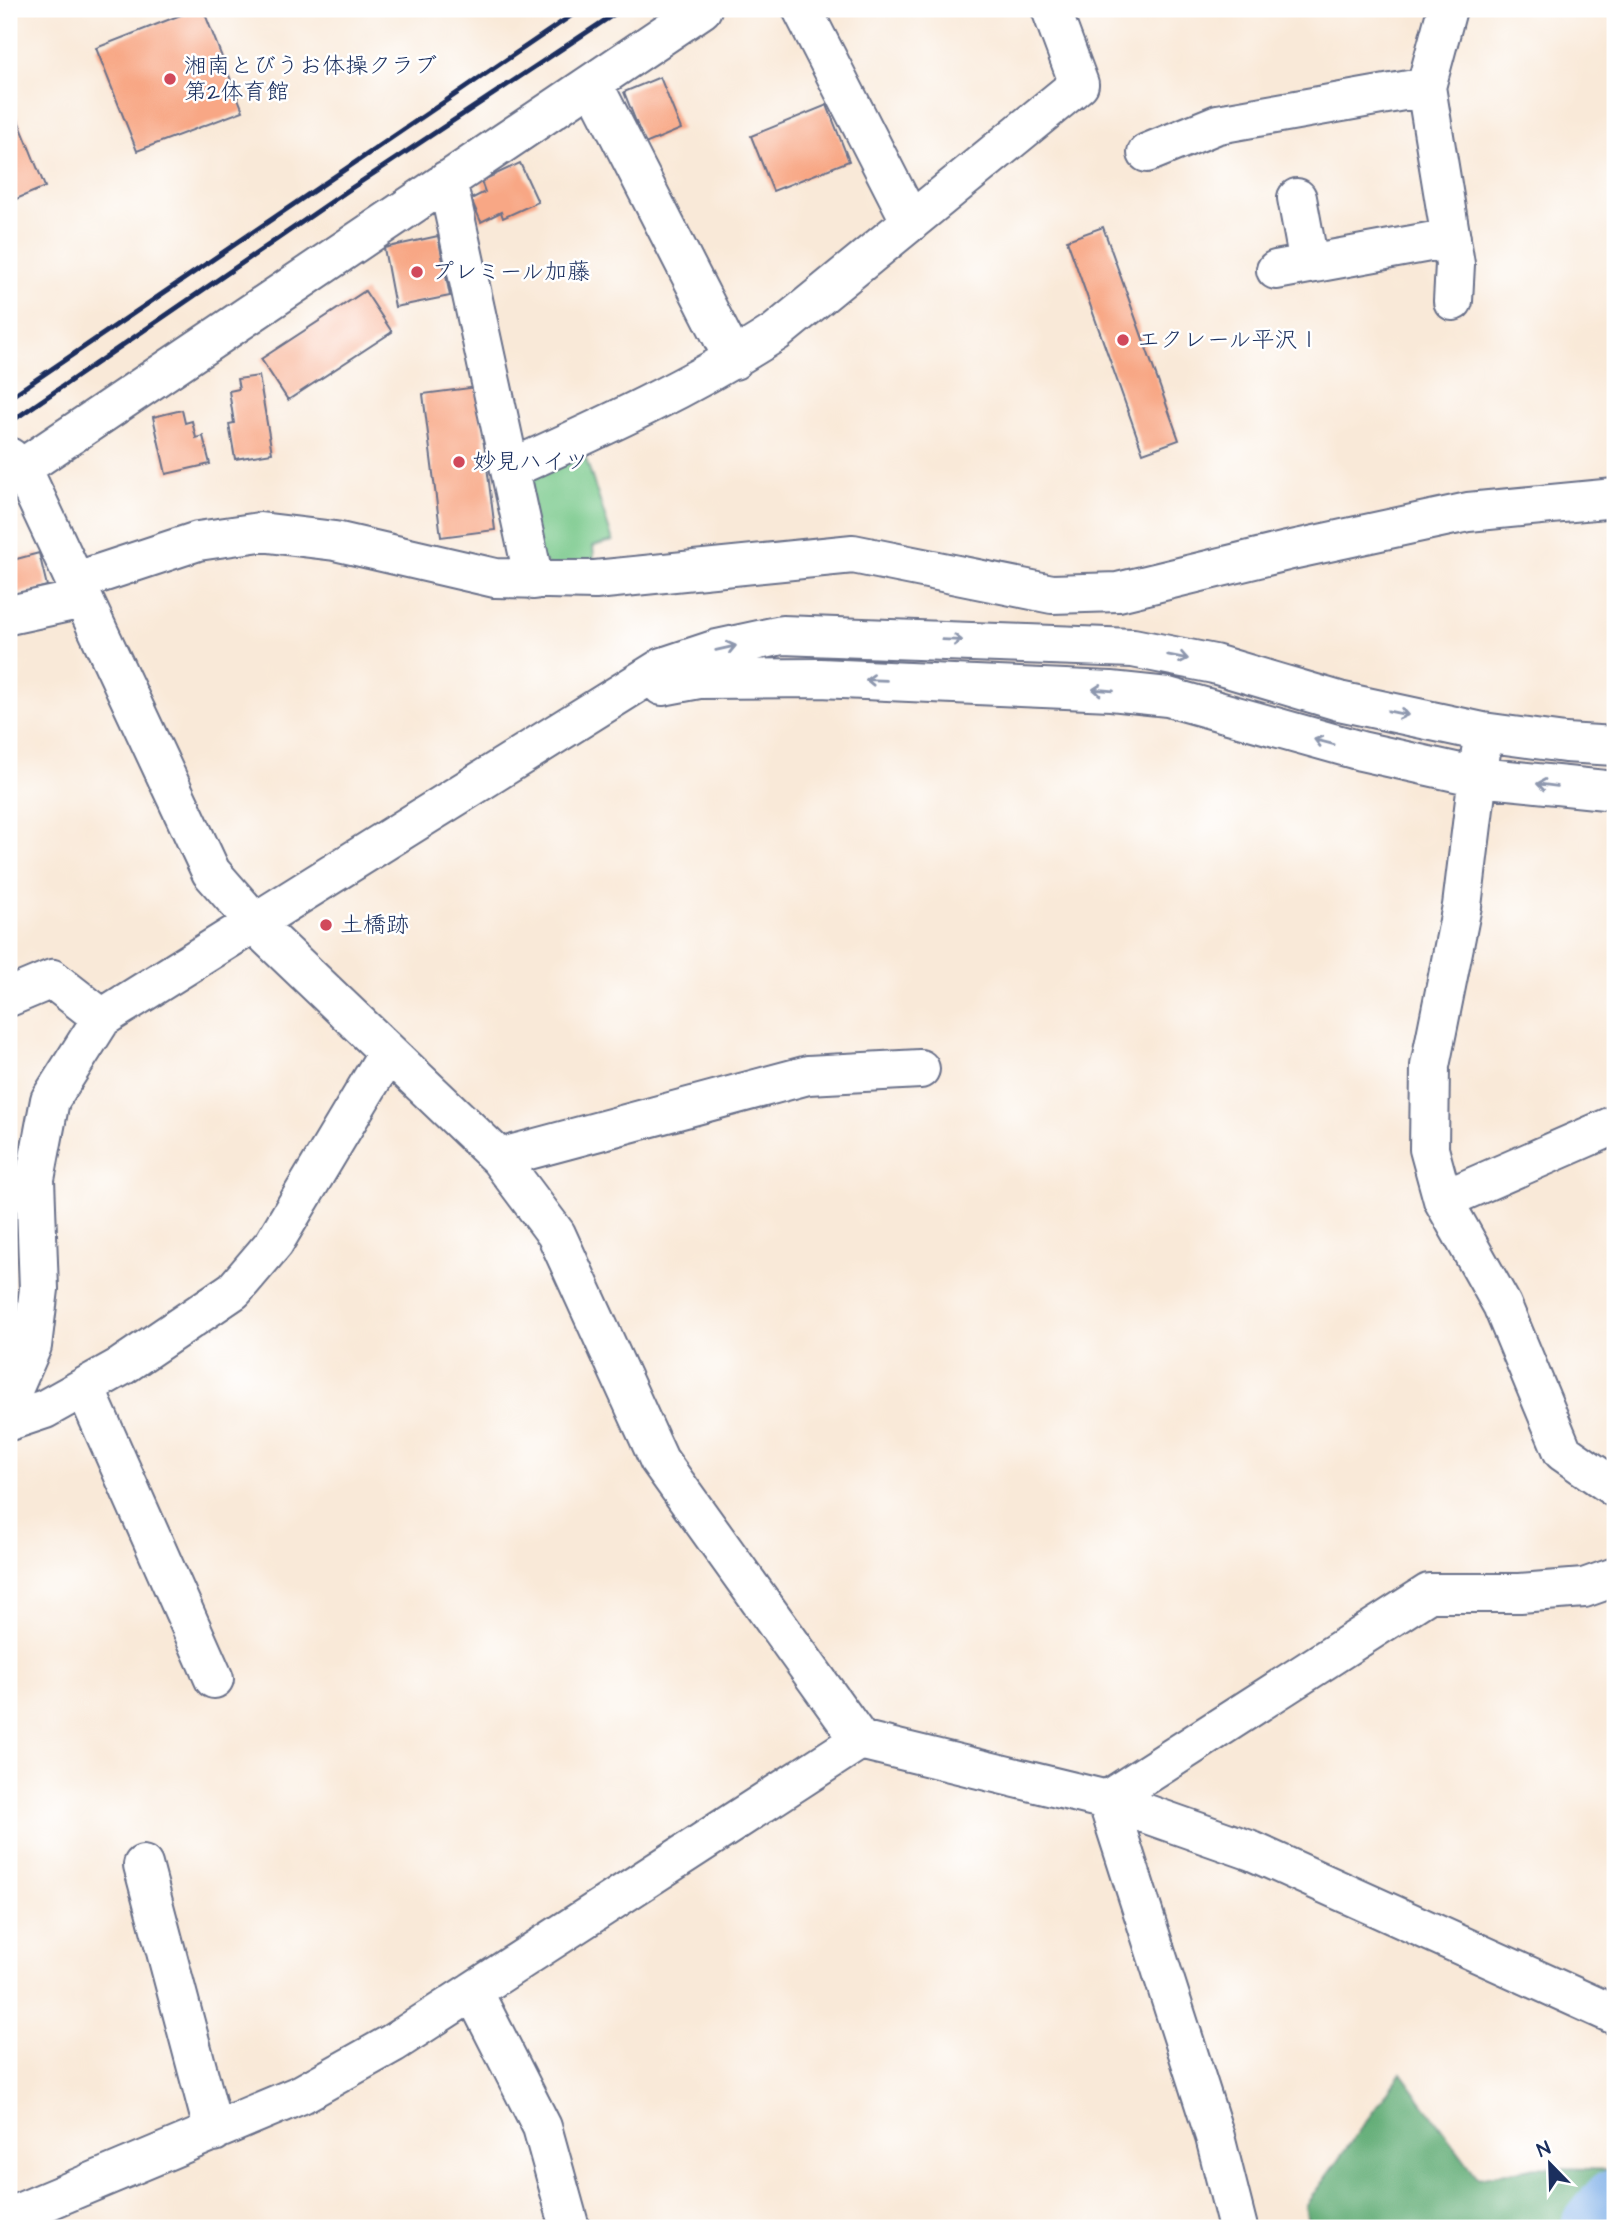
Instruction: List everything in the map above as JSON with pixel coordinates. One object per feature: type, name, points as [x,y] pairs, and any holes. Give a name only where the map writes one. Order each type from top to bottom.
[{"type":"street","points":[[702,9],[593,84],[15,462],[80,590],[211,872],[254,922],[387,1054],[499,1158],[556,1234],[659,1460],[860,1740],[1107,1800],[1252,1851],[1615,2015]]},
{"type":"street","points":[[802,9],[911,222]]},
{"type":"street","points":[[510,469],[626,417],[734,360],[776,332],[1080,83],[1051,9]]},
{"type":"street","points":[[1447,9],[1426,87],[1455,264],[1453,301]]},
{"type":"street","points":[[593,84],[734,360]]},
{"type":"street","points":[[1147,153],[1218,124],[1426,87]]},
{"type":"street","points":[[447,180],[534,580]]},
{"type":"street","points":[[1297,198],[1292,267],[1451,238]]},
{"type":"street","points":[[9,615],[80,590],[198,541],[260,532],[334,541],[495,578],[595,580],[853,554],[1052,594],[1118,592],[1287,551],[1468,512],[1615,498]]},
{"type":"street","points":[[1052,594],[1052,686]]},
{"type":"street","points":[[9,1399],[32,1346],[39,1289],[35,1179],[50,1100],[102,1018],[618,692],[663,667],[717,649],[782,635],[1133,648],[1201,661],[1339,701],[1483,732],[1565,743],[1615,746]]},
{"type":"street","points":[[618,692],[699,680],[820,678],[1052,686],[1168,697],[1361,751],[1478,777],[1615,791]]},
{"type":"street","points":[[1483,732],[1462,906],[1430,1066],[1429,1149],[1443,1200],[1502,1305],[1563,1452],[1615,1488]]},
{"type":"street","points":[[9,997],[52,979],[102,1018]]},
{"type":"street","points":[[9,1421],[45,1409],[85,1388],[234,1290],[274,1243],[387,1054]]},
{"type":"street","points":[[499,1158],[808,1074],[920,1069]]},
{"type":"street","points":[[1443,1200],[1615,1125]]},
{"type":"street","points":[[85,1388],[214,1679]]},
{"type":"street","points":[[1107,1800],[1429,1593],[1520,1593],[1584,1588],[1615,1577]]},
{"type":"street","points":[[9,2217],[302,2094],[393,2043],[860,1740]]},
{"type":"street","points":[[1107,1800],[1215,2137],[1238,2228]]},
{"type":"street","points":[[143,1865],[214,2132]]},
{"type":"street","points":[[473,1991],[542,2127],[570,2228]]},
{"type":"green space","points":[[583,450],[613,541],[593,546],[595,569],[554,570],[536,554],[523,479]]},
{"type":"green space","points":[[1401,2073],[1478,2178],[1536,2167],[1615,2170],[1615,2228],[1309,2228],[1305,2206]]},
{"type":"building","name":"湘南とびうお体操クラブ 第2体育館","points":[[196,9],[203,9],[243,111],[137,151],[96,48]]},
{"type":"building","points":[[660,77],[681,129],[645,144],[624,92]]},
{"type":"building","points":[[827,105],[849,161],[773,191],[751,136]]},
{"type":"building","points":[[14,110],[45,187],[9,202],[9,112]]},
{"type":"building","points":[[520,163],[538,202],[503,218],[501,212],[481,222],[471,199],[485,192],[481,181]]},
{"type":"building","name":"エクレール平沢Ⅰ","points":[[1103,227],[1179,440],[1143,453],[1067,240]]},
{"type":"building","name":"プレミール加藤","points":[[438,236],[450,296],[395,307],[384,248]]},
{"type":"building","points":[[365,291],[392,332],[288,400],[261,359]]},
{"type":"building","points":[[259,376],[272,453],[235,459],[229,424],[234,423],[229,391],[239,389],[237,379]]},
{"type":"building","name":"妙見ハイツ","points":[[477,387],[495,530],[441,537],[423,394]]},
{"type":"building","points":[[182,410],[185,423],[192,421],[196,438],[203,436],[210,464],[166,474],[153,417]]},
{"type":"building","points":[[39,553],[47,586],[9,596],[9,561]]},
{"type":"waterway","points":[[1595,2228],[1615,2203]]},
{"type":"railway","points":[[9,398],[581,9]]},
{"type":"railway","points":[[9,423],[353,187],[622,9]]},
{"type":"place","name":"湘南とびうお体操クラブ 第2体育館","points":[[170,79]]},
{"type":"place","name":"プレミール加藤","points":[[417,272]]},
{"type":"place","name":"エクレール平沢Ⅰ","points":[[1123,340]]},
{"type":"place","name":"妙見ハイツ","points":[[459,462]]},
{"type":"place","name":"土橋跡","points":[[326,925]]}]
